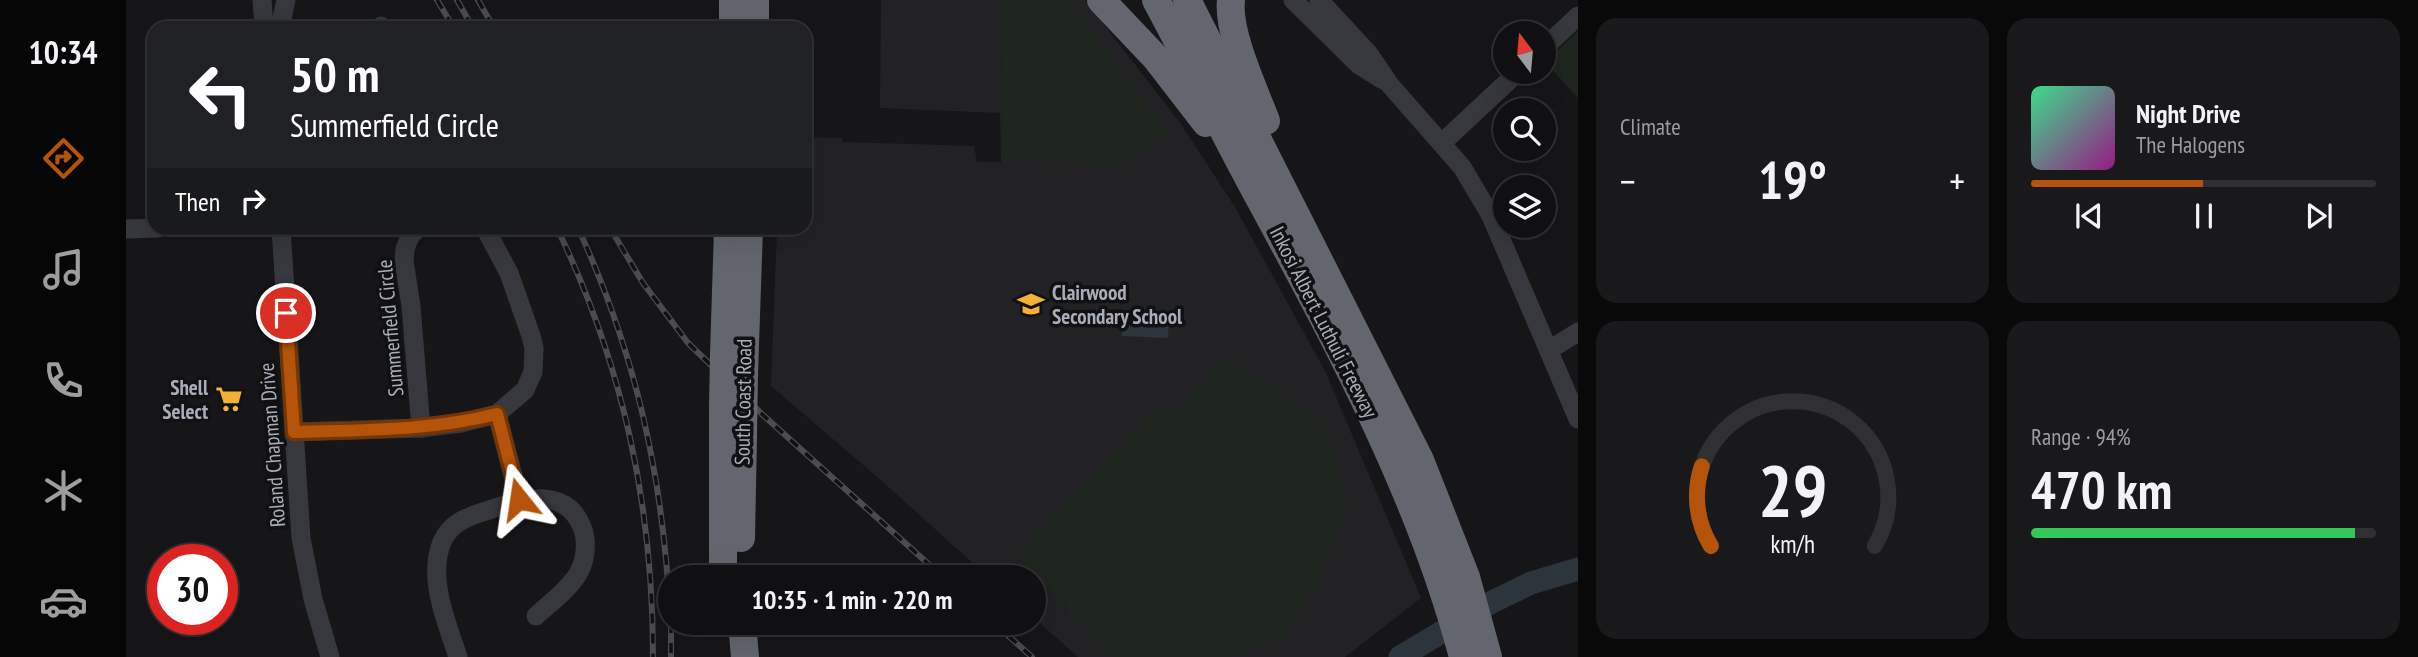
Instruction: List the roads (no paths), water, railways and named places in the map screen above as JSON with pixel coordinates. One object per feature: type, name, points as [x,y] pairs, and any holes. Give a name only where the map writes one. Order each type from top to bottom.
[{"type":"highway","points":[[733,0],[733,21]]},
{"type":"highway","points":[[755,0],[755,21]]},
{"type":"highway","points":[[1101,0],[1155,57],[1248,177]]},
{"type":"highway","name":"Inkosi Albert Luthuli Freeway","points":[[1156,0],[1347,362],[1398,470],[1434,562],[1454,582]]},
{"type":"highway","name":"Inkosi Albert Luthuli Freeway","points":[[1187,0],[1420,460],[1473,647]]},
{"type":"highway","points":[[1231,0],[1233,29],[1312,245]]},
{"type":"highway","name":"South Coast Road","points":[[728,235],[734,365],[743,436],[741,565]]},
{"type":"highway","name":"South Coast Road","points":[[723,565],[723,407],[734,365],[748,235]]},
{"type":"highway","points":[[726,635],[727,657]]},
{"type":"highway","points":[[743,635],[745,657]]},
{"type":"street","points":[[262,0],[264,21]]},
{"type":"street","points":[[282,21],[286,0]]},
{"type":"street","points":[[1293,0],[1359,65],[1390,85]]},
{"type":"street","points":[[1319,0],[1369,54],[1390,85],[1443,142],[1462,167],[1491,216],[1578,419]]},
{"type":"street","points":[[1556,37],[1578,16]]},
{"type":"street","points":[[1443,142],[1505,84]]},
{"type":"street","points":[[126,229],[147,228]]},
{"type":"street","name":"Roland Chapman Drive","points":[[281,235],[301,538],[313,599],[330,657]]},
{"type":"street","name":"Summerfield Circle","points":[[411,235],[405,249],[404,261],[411,306],[421,428]]},
{"type":"street","points":[[294,432],[421,428],[461,423],[497,414],[525,390],[535,359],[531,336],[509,273],[489,235]]},
{"type":"street","points":[[1549,350],[1578,332]]},
{"type":"street","points":[[497,414],[519,499]]},
{"type":"street","points":[[458,657],[439,591],[438,575],[441,544],[449,530],[468,517],[519,499],[542,498],[566,506],[581,525],[586,550],[579,573],[536,616]]},
{"type":"waterway","points":[[1400,657],[1492,602],[1531,583],[1578,569]]},
{"type":"railway","points":[[437,0],[450,21]]},
{"type":"railway","points":[[457,0],[469,21]]},
{"type":"railway","points":[[478,0],[490,21]]},
{"type":"railway","points":[[560,235],[600,331],[630,436],[647,545],[653,657]]},
{"type":"railway","points":[[581,235],[616,322],[631,369],[653,465],[666,565]]},
{"type":"railway","points":[[614,235],[643,283],[688,343],[764,416],[930,565]]},
{"type":"railway","points":[[671,635],[671,657]]},
{"type":"railway","points":[[1007,635],[1032,657]]},
{"type":"place","name":"Clairwood Secondary School","points":[[1031,304]]},
{"type":"place","name":"Shell Select","points":[[229,399]]}]
